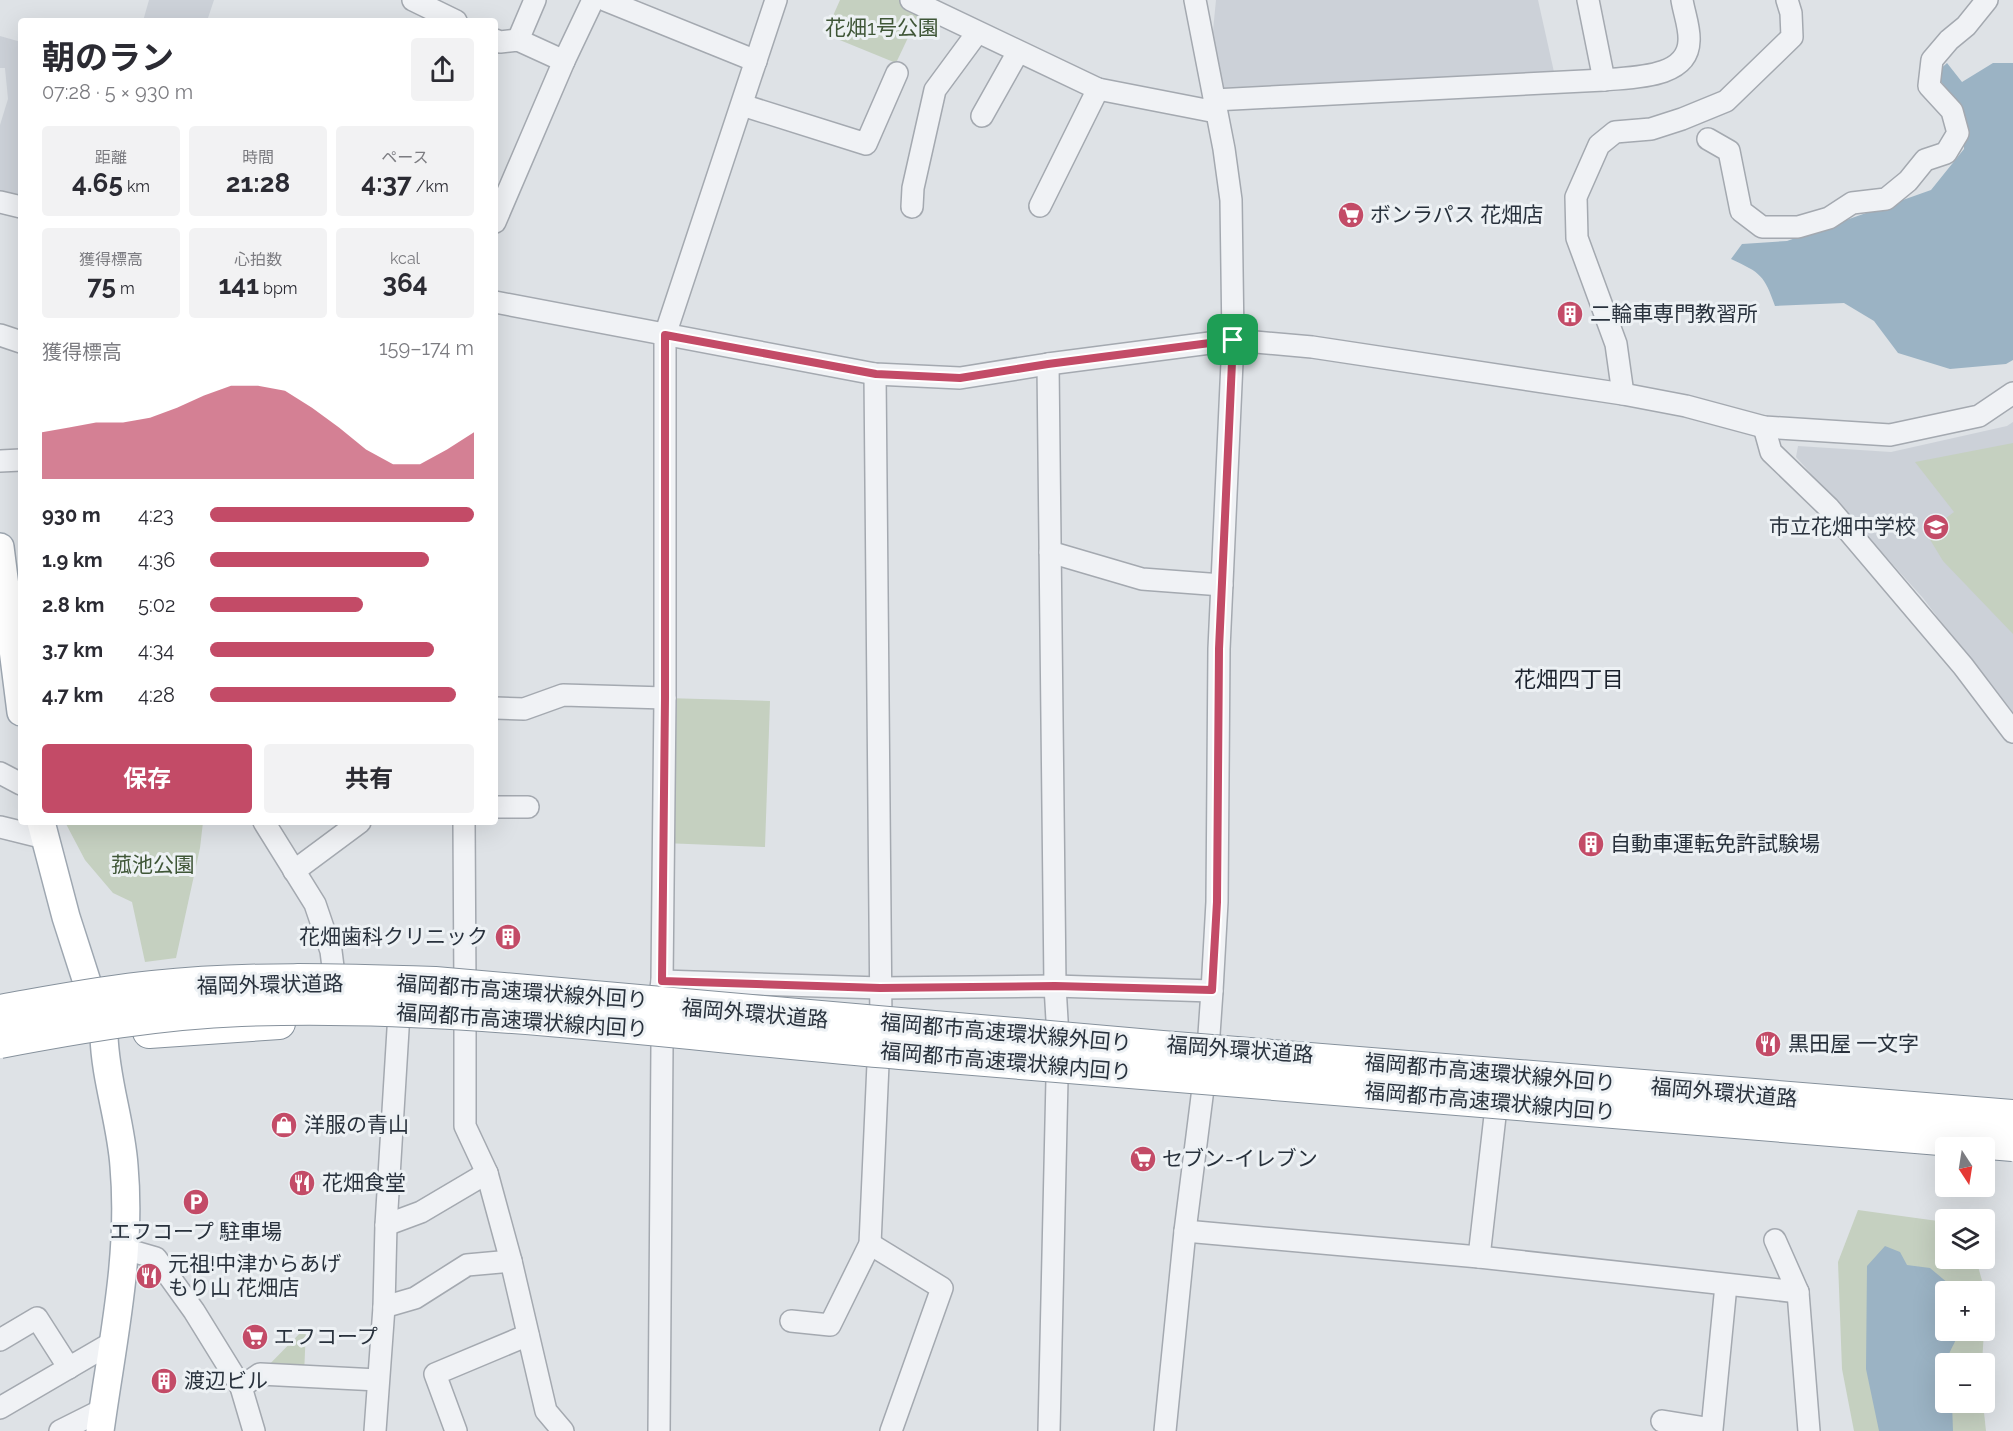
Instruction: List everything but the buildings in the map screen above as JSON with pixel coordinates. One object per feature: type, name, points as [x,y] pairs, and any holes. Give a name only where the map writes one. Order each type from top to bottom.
[{"type":"highway","name":"福岡都市高速環状線外回り","points":[[0,1013],[65,999],[153,987],[336,980],[435,983],[2013,1118]]},
{"type":"highway","name":"福岡外環状道路","points":[[0,1013],[139,990],[192,987],[334,983],[660,994],[881,1025],[1406,1062],[2013,1118]]},
{"type":"highway","name":"福岡都市高速環状線内回り","points":[[0,1041],[155,1016],[226,1011],[334,1008],[431,1012],[849,1049],[2013,1145]]},
{"type":"highway","name":"福岡外環状道路","points":[[0,1053],[78,1037],[104,1035],[286,1023],[399,1024],[1203,1090],[1935,1154]]},
{"type":"highway","points":[[1995,1159],[2013,1161]]},
{"type":"main road","points":[[0,547],[18,688]]},
{"type":"main road","points":[[43,830],[66,917],[104,1035],[104,1055],[124,1167],[125,1249],[122,1290],[101,1421]]},
{"type":"street","points":[[413,0],[450,18]]},
{"type":"street","points":[[518,40],[535,0]]},
{"type":"street","points":[[498,215],[564,61],[593,0]]},
{"type":"street","points":[[605,0],[756,61]]},
{"type":"street","points":[[776,0],[665,335],[665,698],[660,994],[1055,986],[1212,990]]},
{"type":"street","points":[[911,0],[1098,89],[1215,106],[1604,80],[1664,72],[1677,67],[1690,42],[1682,0]]},
{"type":"street","points":[[1165,1431],[1185,1231],[1208,1048],[1212,990],[1217,902],[1219,649],[1233,340],[1232,200],[1195,0]]},
{"type":"street","points":[[1588,0],[1604,80]]},
{"type":"street","points":[[1623,394],[1616,344],[1577,238],[1576,196],[1599,145],[1615,132],[1651,129],[1726,101],[1792,37],[1791,13],[1787,0]]},
{"type":"street","points":[[1708,139],[1729,152],[1741,211],[1762,226],[1798,227],[1830,218],[1852,203],[1886,199],[1908,182],[1925,160],[1946,153],[1958,133],[1952,111],[1929,86],[1932,60],[1949,40],[1966,26],[1987,0]]},
{"type":"street","points":[[912,207],[913,188],[935,90],[977,33]]},
{"type":"street","points":[[498,41],[518,40],[564,61]]},
{"type":"street","points":[[982,116],[1018,52]]},
{"type":"street","points":[[742,105],[866,144],[897,73]]},
{"type":"street","points":[[1040,206],[1098,89]]},
{"type":"street","points":[[0,202],[18,206]]},
{"type":"street","points":[[498,303],[876,374],[960,378],[1233,340],[1312,346],[1623,394],[1686,406],[1764,426],[1890,435],[1979,416],[2013,393]]},
{"type":"street","points":[[0,335],[18,341]]},
{"type":"street","points":[[1048,364],[1055,986],[1058,1037]]},
{"type":"street","points":[[876,374],[881,1025]]},
{"type":"street","points":[[1764,426],[1771,452],[1829,508],[1963,666],[2013,732]]},
{"type":"street","points":[[0,461],[18,460]]},
{"type":"street","points":[[1050,552],[1142,579],[1222,585]]},
{"type":"street","points":[[498,708],[524,709],[563,695],[665,698]]},
{"type":"street","points":[[0,772],[18,782]]},
{"type":"street","points":[[498,807],[528,807]]},
{"type":"street","points":[[266,825],[315,904],[331,951],[334,983]]},
{"type":"street","points":[[294,871],[356,825]]},
{"type":"street","points":[[464,825],[465,988]]},
{"type":"street","points":[[0,827],[43,830]]},
{"type":"street","points":[[375,1431],[384,1307],[386,1225],[400,985]]},
{"type":"street","points":[[465,1028],[465,1126],[487,1173],[511,1260],[546,1411],[563,1431]]},
{"type":"street","points":[[659,1431],[662,1045]]},
{"type":"street","points":[[791,1321],[830,1324],[870,1244],[878,1064]]},
{"type":"street","points":[[1049,1431],[1057,1079]]},
{"type":"street","points":[[1593,1125],[1598,1081]]},
{"type":"street","points":[[1479,1257],[1495,1116]]},
{"type":"street","points":[[386,1225],[421,1212],[487,1173]]},
{"type":"street","points":[[1185,1231],[1479,1257],[1798,1292]]},
{"type":"street","points":[[1775,1240],[1798,1292],[1809,1431]]},
{"type":"street","points":[[870,1244],[942,1288],[891,1431]]},
{"type":"street","points":[[125,1249],[156,1258],[194,1311],[241,1387],[254,1431]]},
{"type":"street","points":[[384,1307],[415,1298],[467,1265],[511,1260]]},
{"type":"street","points":[[1662,1421],[1716,1430],[1726,1285]]},
{"type":"street","points":[[0,1340],[37,1318],[69,1368]]},
{"type":"street","points":[[456,1431],[435,1374],[528,1335]]},
{"type":"street","points":[[0,1408],[113,1342]]},
{"type":"street","points":[[241,1387],[260,1374],[378,1380]]},
{"type":"street","points":[[60,1431],[101,1421]]},
{"type":"shaded area","points":[[149,0],[214,0],[208,18],[144,18]]},
{"type":"shaded area","points":[[1216,0],[1538,0],[1554,72],[1220,94],[1211,51]]},
{"type":"shaded area","points":[[0,36],[18,41],[18,196],[0,191],[0,125],[8,99],[5,68],[0,68]]},
{"type":"shaded area","name":"市立花畑中学校","points":[[2013,422],[2013,717],[1923,598],[1796,457],[1798,446],[1891,452],[2007,426]]},
{"type":"green space","name":"花畑1号公園","points":[[840,0],[911,0],[923,6],[896,63],[825,34]]},
{"type":"green space","points":[[2013,443],[2013,634],[1943,561],[1926,533],[1954,512],[1915,462]]},
{"type":"green space","points":[[665,698],[770,701],[765,847],[663,843]]},
{"type":"green space","name":"菰池公園","points":[[67,825],[203,825],[200,848],[176,958],[145,962],[132,902],[113,893],[85,860]]},
{"type":"green space","points":[[1858,1210],[1935,1221],[1935,1269],[1979,1269],[1982,1281],[1935,1281],[1935,1341],[1983,1341],[1983,1353],[1935,1353],[1935,1413],[1984,1413],[1986,1431],[1854,1431],[1842,1369],[1838,1262]]},
{"type":"green space","points":[[306,1327],[304,1376],[260,1374]]},
{"type":"water","points":[[1947,63],[1962,82],[1993,63],[2013,63],[2013,360],[2006,364],[1950,369],[1898,353],[1874,321],[1844,303],[1775,306],[1760,276],[1731,259],[1742,244],[1787,241],[1931,190],[1964,149],[1964,111],[1935,74]]},
{"type":"water","points":[[1885,1246],[1900,1252],[1907,1265],[1930,1268],[1945,1281],[1935,1281],[1935,1341],[1956,1341],[1950,1353],[1935,1353],[1935,1413],[1952,1413],[1953,1431],[1879,1431],[1866,1369],[1867,1266]]},
{"type":"place","name":"ボンラパス 花畑店","points":[[1351,215]]},
{"type":"place","name":"二輪車専門教習所","points":[[1570,314]]},
{"type":"place","name":"市立花畑中学校","points":[[1936,527]]},
{"type":"place","name":"自動車運転免許試験場","points":[[1591,844]]},
{"type":"place","name":"花畑歯科クリニック","points":[[508,937]]},
{"type":"place","name":"黒田屋 一文字","points":[[1768,1044]]},
{"type":"place","name":"洋服の青山","points":[[284,1125]]},
{"type":"place","name":"セブン-イレブン","points":[[1143,1159]]},
{"type":"place","name":"花畑食堂","points":[[302,1183]]},
{"type":"place","name":"エフコープ 駐車場","points":[[196,1202]]},
{"type":"place","name":"元祖!中津からあげ もり山 花畑店","points":[[149,1276]]},
{"type":"place","name":"エフコープ","points":[[255,1337]]},
{"type":"place","name":"渡辺ビル","points":[[164,1381]]},
{"type":"district","name":"花畑四丁目","points":[[1569,679]]},
{"type":"route","points":[[665,335],[876,374],[960,378],[1233,340],[1219,649],[1217,902],[1212,990],[1055,986],[880,988],[662,981],[665,335]]}]
